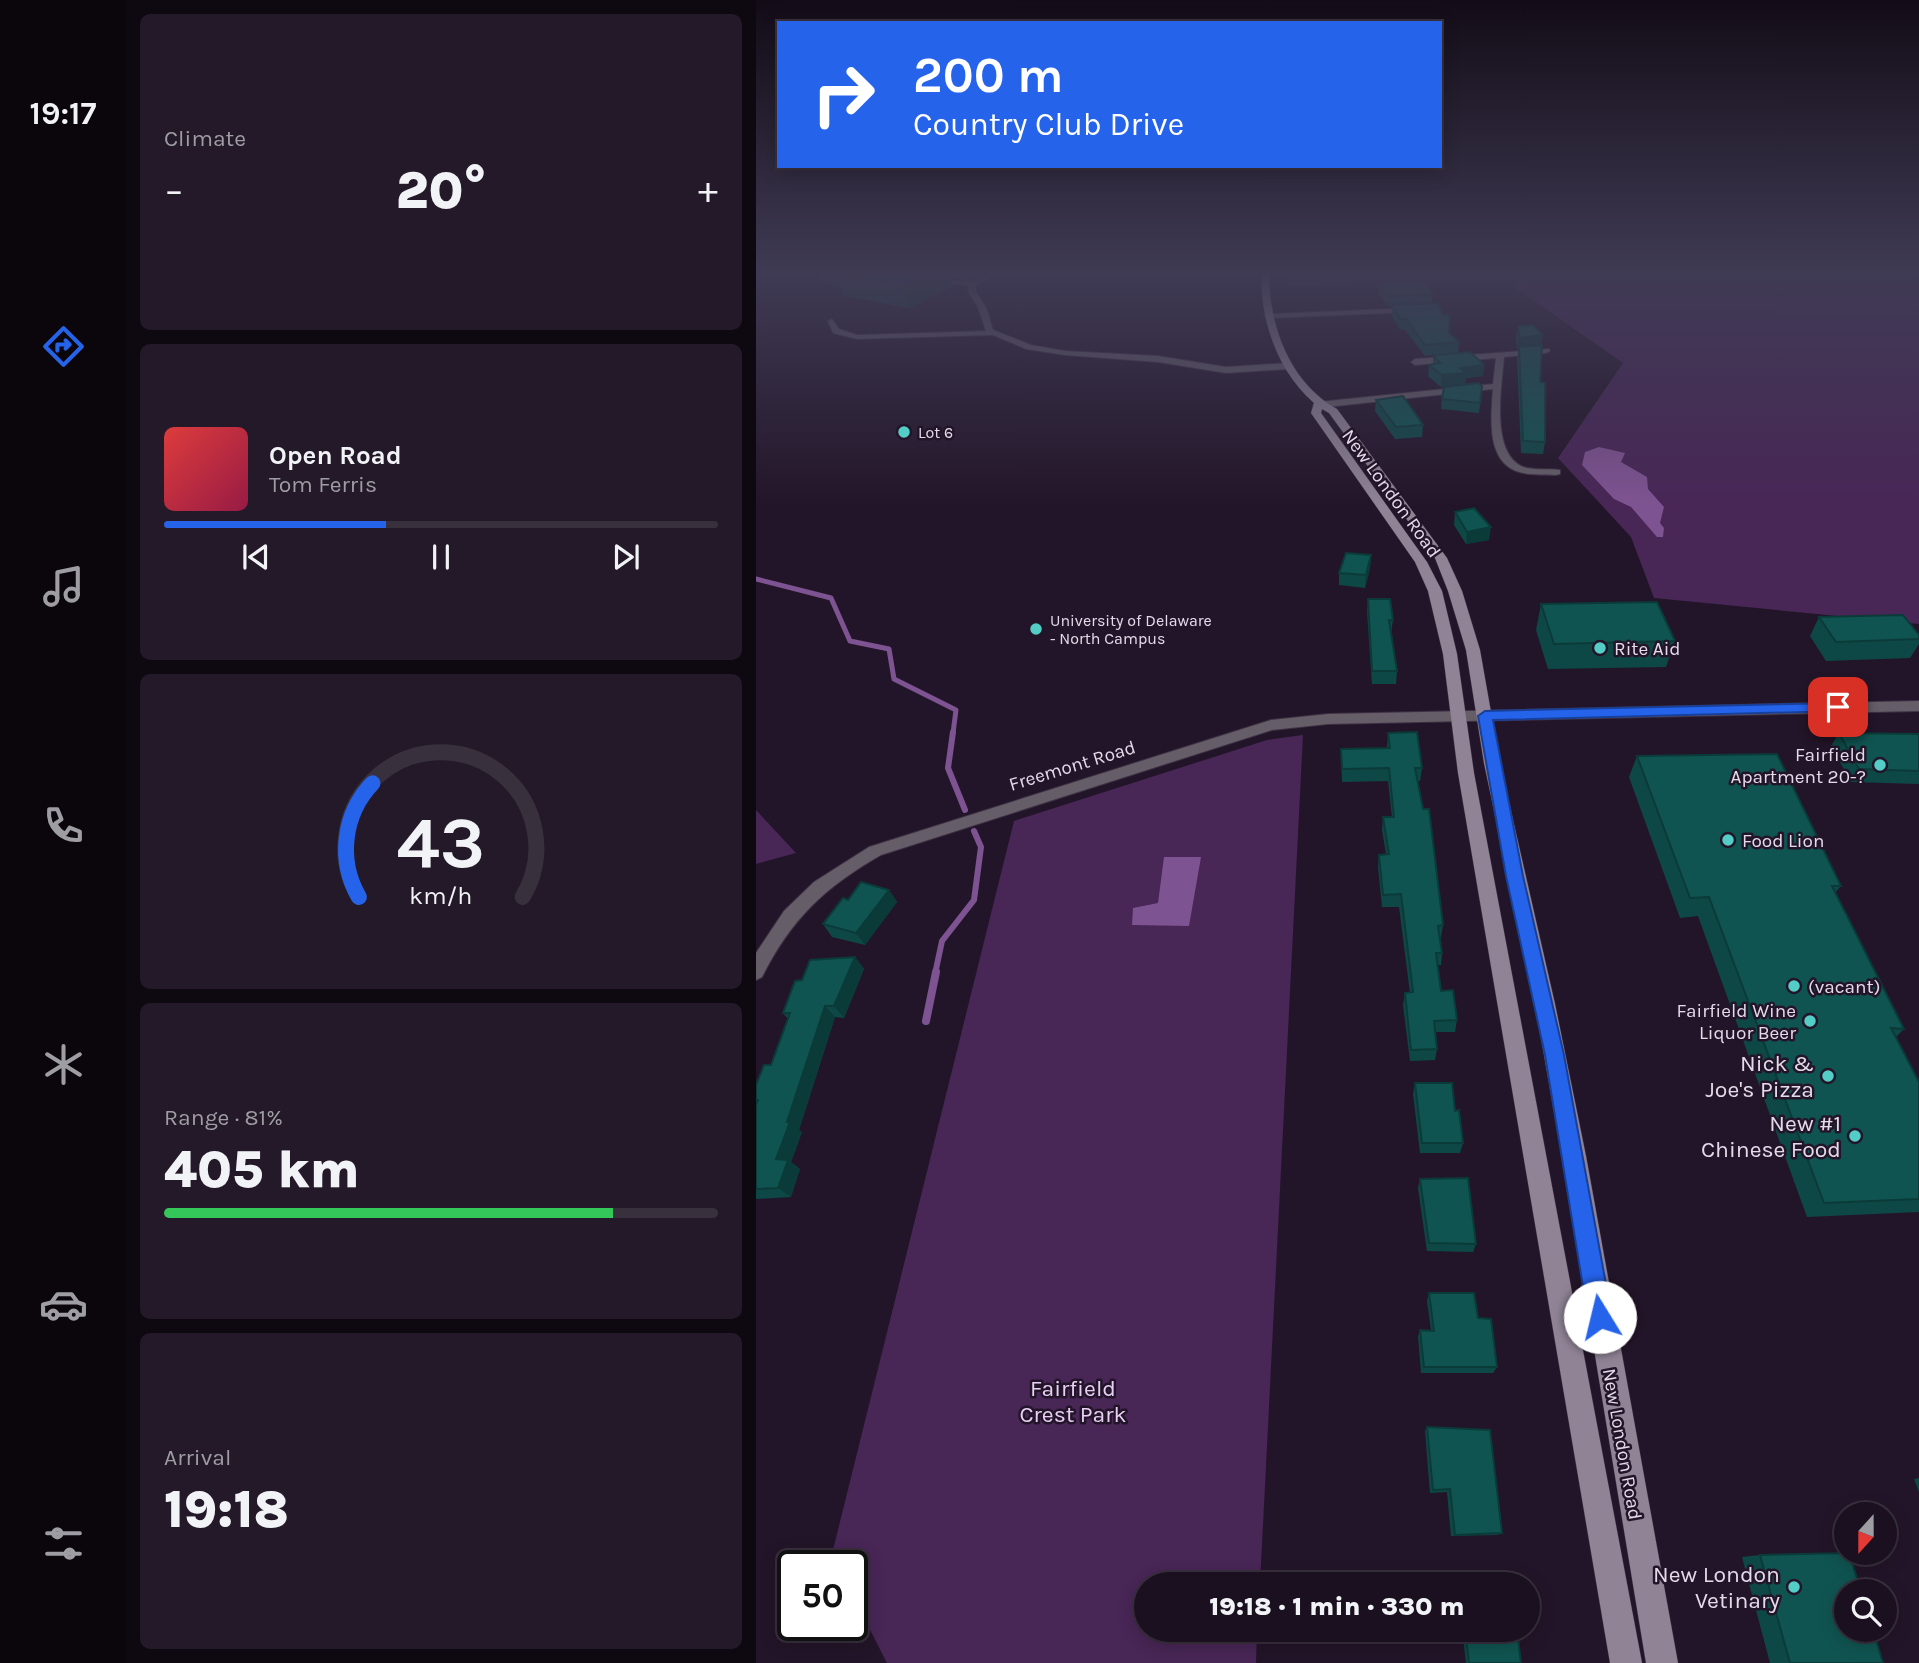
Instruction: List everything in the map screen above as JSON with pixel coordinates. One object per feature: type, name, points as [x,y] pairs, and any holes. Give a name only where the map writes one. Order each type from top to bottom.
[{"type":"main road","name":"New London Road","points":[[1283,351],[1289,366],[1318,405],[1333,411],[1441,558],[1455,591],[1473,650],[1515,876],[1545,1004],[1569,1131],[1662,1663]]},
{"type":"main road","name":"New London Road","points":[[1318,405],[1316,413],[1421,562],[1435,591],[1450,654],[1458,716],[1626,1663]]},
{"type":"street","points":[[1053,351],[1158,359],[1226,370],[1289,366]]},
{"type":"street","points":[[1415,362],[1546,351]]},
{"type":"street","points":[[1500,356],[1496,437],[1501,455],[1517,468],[1556,472]]},
{"type":"street","points":[[1318,405],[1499,386]]},
{"type":"street","name":"Freemont Road","points":[[756,972],[772,942],[806,896],[844,867],[897,842],[1271,725],[1317,720],[1919,706]]},
{"type":"green space","points":[[1605,351],[1919,351],[1919,624],[1654,598],[1631,537],[1558,458],[1623,363]]},
{"type":"green space","name":"Fairfield Crest Park","points":[[1303,735],[1261,1572],[1134,1572],[1134,1642],[1257,1642],[1256,1663],[887,1663],[868,1626],[868,1550],[833,1550],[1014,821],[1267,740]]},
{"type":"green space","points":[[756,810],[796,853],[756,864]]},
{"type":"shaded area","points":[[1599,447],[1625,453],[1621,462],[1647,477],[1648,489],[1664,507],[1660,523],[1664,528],[1663,537],[1657,537],[1631,507],[1614,499],[1582,465],[1585,452]]},
{"type":"shaded area","points":[[1164,857],[1201,857],[1189,926],[1132,925],[1133,908],[1158,903]]},
{"type":"building","points":[[1519,351],[1542,351],[1540,382],[1545,383],[1545,442],[1523,441]]},
{"type":"building","points":[[1470,352],[1484,365],[1460,368],[1466,373],[1442,375],[1429,365],[1440,363],[1433,355]]},
{"type":"building","points":[[1478,383],[1482,386],[1480,403],[1442,399],[1444,387]]},
{"type":"building","points":[[1403,396],[1423,425],[1396,427],[1376,400]]},
{"type":"building","points":[[1474,508],[1491,527],[1467,532],[1455,512]]},
{"type":"building","points":[[1346,553],[1371,555],[1366,575],[1339,573]]},
{"type":"building","points":[[1368,599],[1390,599],[1393,620],[1389,620],[1397,671],[1372,671]]},
{"type":"building","points":[[1657,602],[1675,641],[1554,644],[1541,604]]},
{"type":"building","points":[[1903,615],[1919,635],[1919,639],[1836,642],[1819,617]]},
{"type":"building","points":[[1417,732],[1422,768],[1415,768],[1423,809],[1429,809],[1443,925],[1438,926],[1442,953],[1436,953],[1441,991],[1453,990],[1457,1020],[1434,1021],[1437,1049],[1411,1050],[1405,993],[1413,992],[1401,894],[1383,895],[1379,855],[1389,854],[1383,817],[1394,817],[1389,768],[1342,769],[1341,749],[1390,748],[1388,733]]},
{"type":"building","points":[[1839,733],[1919,734],[1919,771],[1859,769]]},
{"type":"building","points":[[1777,754],[1841,886],[1832,886],[1904,1029],[1891,1028],[1919,1082],[1919,1199],[1824,1203],[1709,897],[1690,898],[1637,756]]},
{"type":"building","points":[[861,882],[889,890],[856,933],[823,924],[843,898],[848,900]]},
{"type":"building","points":[[855,957],[834,1006],[825,1006],[776,1159],[788,1160],[778,1188],[756,1189],[756,1085],[764,1065],[771,1065],[790,1013],[783,1013],[795,981],[802,980],[810,960]]},
{"type":"building","points":[[1415,1083],[1452,1083],[1463,1143],[1422,1143]]},
{"type":"building","points":[[1468,1178],[1476,1244],[1429,1243],[1420,1179]]},
{"type":"building","points":[[1429,1293],[1474,1293],[1478,1318],[1491,1319],[1497,1367],[1424,1367],[1420,1330],[1434,1331]]},
{"type":"building","points":[[1427,1427],[1490,1430],[1502,1533],[1455,1535],[1450,1489],[1433,1490]]},
{"type":"building","name":"New London Vetinary","points":[[1834,1553],[1834,1565],[1853,1565],[1857,1579],[1834,1579],[1834,1642],[1877,1642],[1883,1663],[1790,1663],[1760,1555]]},
{"type":"building","points":[[1467,1642],[1519,1642],[1521,1663],[1469,1663]]},
{"type":"waterway","points":[[756,579],[831,598],[850,641],[889,649],[894,679],[956,710],[953,733]]},
{"type":"waterway","points":[[953,732],[948,768],[965,810]]},
{"type":"waterway","points":[[935,974],[942,941],[974,900],[981,847],[974,831]]},
{"type":"waterway","points":[[926,1021],[936,972]]},
{"type":"place","name":"Lot 6","points":[[904,432]]},
{"type":"place","name":"University of Delaware - North Campus","points":[[1036,629]]},
{"type":"place","name":"Rite Aid","points":[[1600,648]]},
{"type":"place","name":"Fairfield Apartment 20-?","points":[[1880,765]]},
{"type":"place","name":"Food Lion","points":[[1728,840]]},
{"type":"place","name":"(vacant)","points":[[1794,986]]},
{"type":"place","name":"Fairfield Wine Liquor Beer","points":[[1810,1021]]},
{"type":"place","name":"Nick & Joe's Pizza","points":[[1828,1076]]},
{"type":"place","name":"New #1 Chinese Food","points":[[1855,1136]]},
{"type":"place","name":"New London Vetinary","points":[[1794,1587]]},
{"type":"route","points":[[1600,1317],[1574,1156],[1545,1004],[1515,876],[1485,716],[1838,707]]}]
